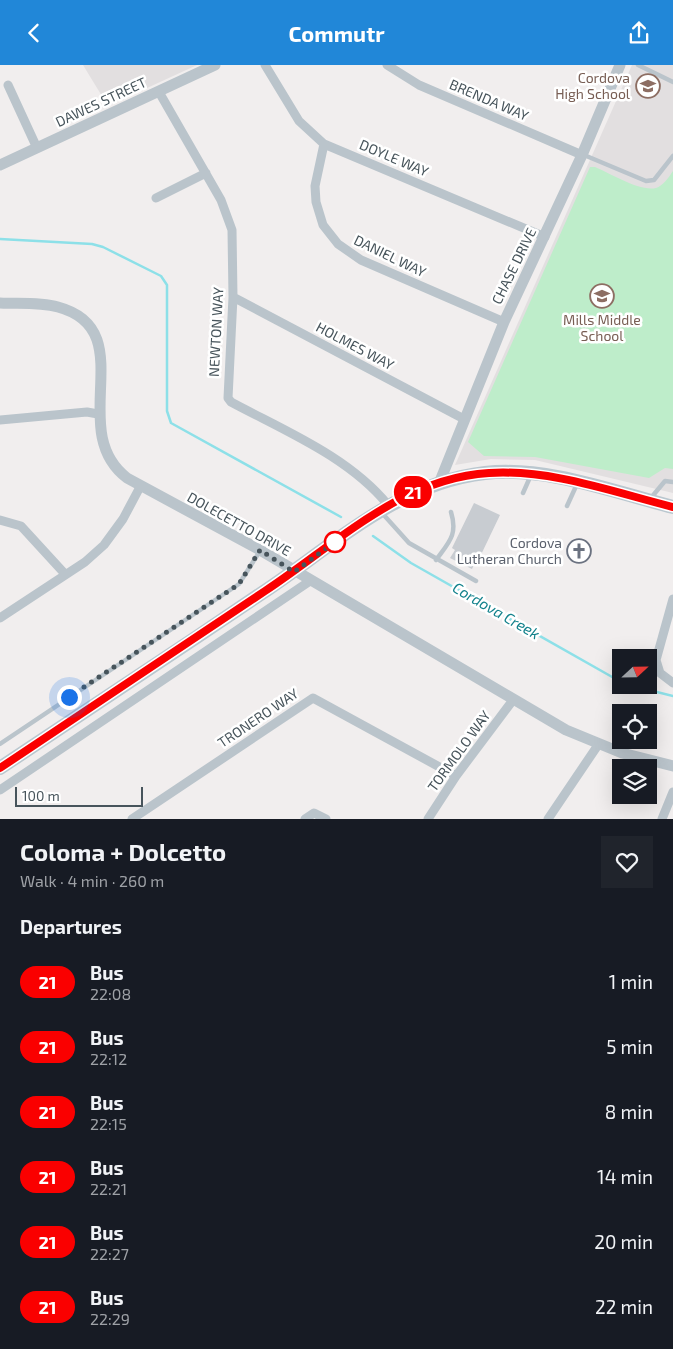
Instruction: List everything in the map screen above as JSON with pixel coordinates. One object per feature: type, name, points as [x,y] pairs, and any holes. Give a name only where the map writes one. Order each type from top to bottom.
[{"type":"main road","points":[[0,768],[294,572],[384,508],[440,481],[488,473],[531,473],[673,507]]},
{"type":"street","name":"DAWES STREET","points":[[0,165],[215,65]]},
{"type":"street","name":"DOYLE WAY","points":[[265,65],[299,121],[324,143],[545,237]]},
{"type":"street","name":"BRENDA WAY","points":[[387,65],[419,85],[582,155]]},
{"type":"street","name":"CHASE DRIVE","points":[[440,481],[504,322],[545,237],[620,65]]},
{"type":"street","points":[[8,85],[37,148]]},
{"type":"street","name":"NEWTON WAY","points":[[159,92],[221,200],[232,230],[233,297],[227,393],[231,402],[361,476],[384,508]]},
{"type":"street","name":"DANIEL WAY","points":[[324,143],[315,186],[316,202],[323,225],[338,245],[361,260],[504,322]]},
{"type":"street","points":[[156,198],[206,173]]},
{"type":"street","name":"HOLMES WAY","points":[[233,297],[464,419]]},
{"type":"street","name":"DOLECETTO DRIVE","points":[[0,303],[57,307],[73,313],[87,325],[97,339],[102,356],[98,414],[101,438],[111,460],[120,473],[140,487],[260,550],[294,572],[566,730],[598,745],[673,766]]},
{"type":"street","points":[[0,420],[87,412],[98,414]]},
{"type":"street","points":[[0,618],[85,562],[104,545],[122,519],[140,487]]},
{"type":"street","points":[[0,520],[21,526],[65,574]]},
{"type":"street","points":[[0,790],[310,581]]},
{"type":"street","points":[[673,599],[656,660],[660,673],[673,683]]},
{"type":"street","name":"TRONERO WAY","points":[[132,819],[313,698],[456,776]]},
{"type":"street","name":"TORMOLO WAY","points":[[428,819],[456,776],[513,700]]},
{"type":"street","points":[[548,819],[598,745]]},
{"type":"street","points":[[662,819],[673,792]]},
{"type":"street","points":[[305,819],[314,813],[326,819]]},
{"type":"lane","points":[[638,65],[673,83]]},
{"type":"lane","points":[[582,155],[646,181],[654,180],[673,156]]},
{"type":"lane","points":[[523,493],[531,473]]},
{"type":"lane","points":[[648,501],[665,481],[673,482]]},
{"type":"lane","points":[[567,506],[578,483]]},
{"type":"lane","points":[[384,508],[409,543],[476,581]]},
{"type":"lane","points":[[436,560],[453,535],[455,526],[451,512]]},
{"type":"lane","points":[[0,745],[239,584],[260,550]]},
{"type":"shaded area","points":[[83,65],[197,65],[108,106]]},
{"type":"shaded area","name":"Mills Middle School","points":[[632,65],[673,65],[673,493],[535,460],[491,459],[455,465]]},
{"type":"green space","name":"Mills Middle School","points":[[590,167],[595,167],[634,185],[649,188],[656,188],[661,185],[673,171],[673,469],[665,468],[649,478],[535,457],[484,456],[468,442]]},
{"type":"building","points":[[474,503],[500,515],[478,561],[476,560],[472,569],[450,558],[455,550],[452,548]]},
{"type":"waterway","points":[[0,239],[92,244],[103,247],[161,276],[167,285],[167,411],[171,423],[341,517]]},
{"type":"waterway","name":"Cordova Creek","points":[[373,536],[411,563],[612,677]]},
{"type":"waterway","name":"Cordova Creek","points":[[658,692],[673,696]]},
{"type":"bus line","name":"21","points":[[0,768],[294,572],[388,505],[440,481],[488,473],[528,473],[560,478],[673,507]]},
{"type":"place","name":"Cordova High School","points":[[648,86]]},
{"type":"place","name":"Mills Middle School","points":[[602,296]]},
{"type":"place","name":"Cordova Lutheran Church","points":[[579,551]]},
{"type":"route","points":[[69,697],[239,584],[260,550],[294,572],[335,542]]}]
